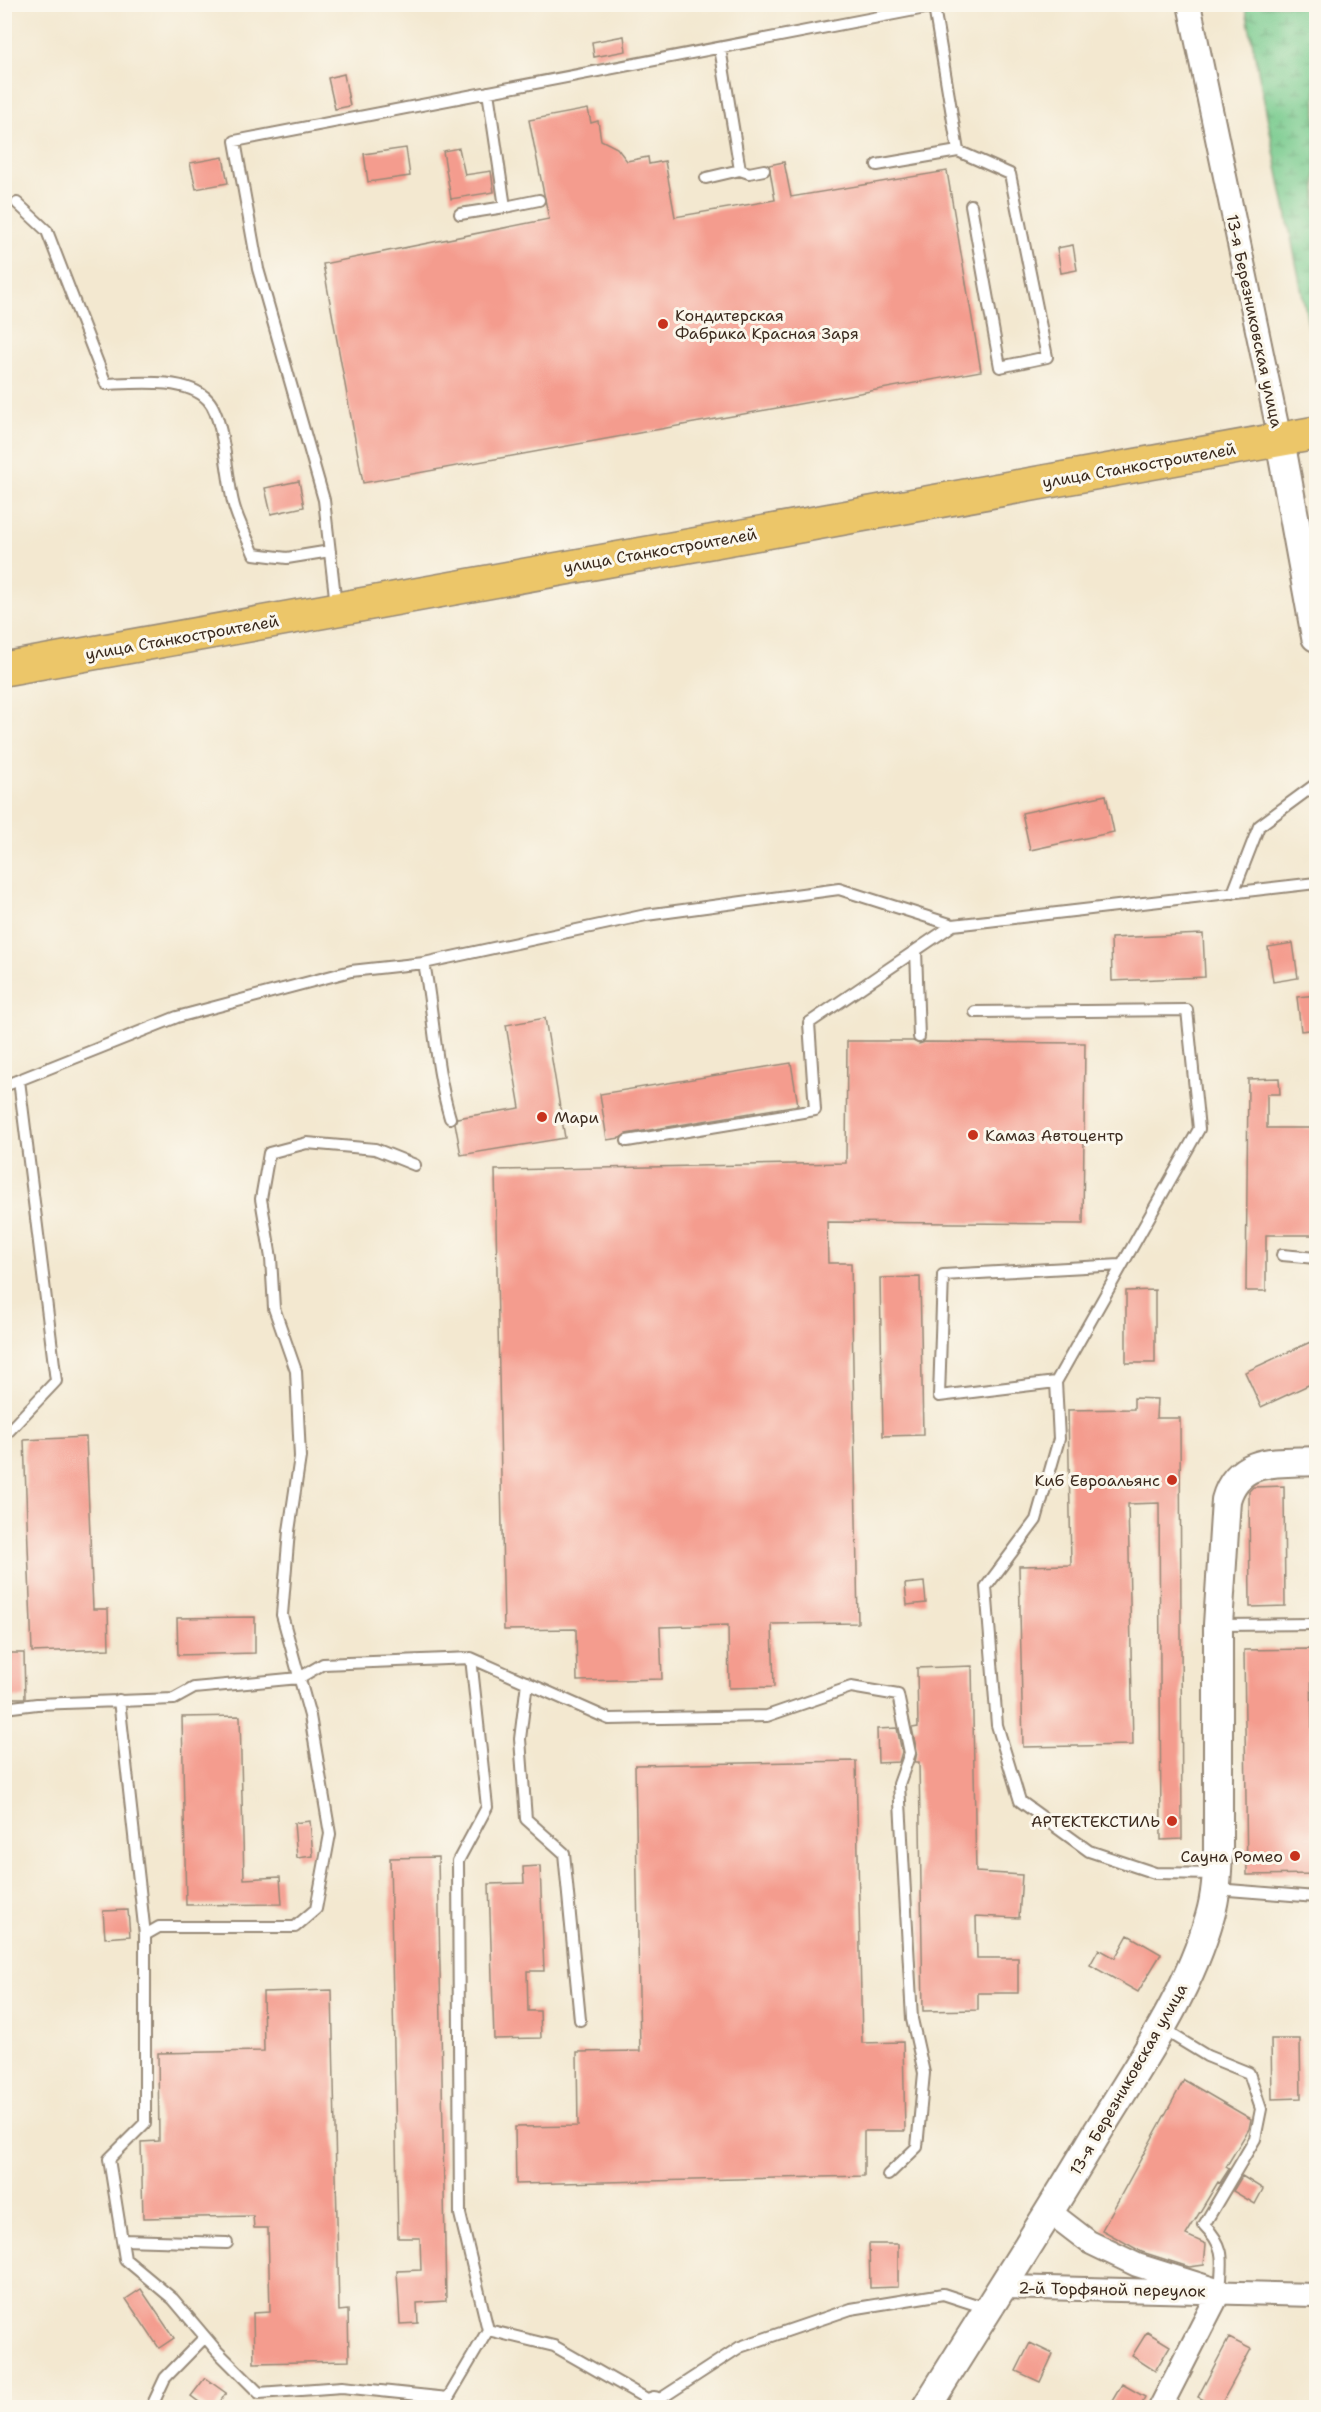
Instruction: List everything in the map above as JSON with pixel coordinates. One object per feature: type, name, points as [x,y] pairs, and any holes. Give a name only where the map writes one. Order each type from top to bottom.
[{"type":"main road","name":"улица Станкостроителей","points":[[4,669],[1317,433]]},
{"type":"street","name":"13-я Березниковская улица","points":[[1189,4],[1280,440],[1317,638]]},
{"type":"street","name":"13-я Березниковская улица","points":[[926,2408],[1050,2212],[1160,2028],[1193,1966],[1211,1915],[1216,1881],[1218,1625],[1225,1510],[1233,1480],[1243,1471],[1259,1466],[1317,1461]]},
{"type":"street","name":"2-й Торфяной переулок","points":[[1050,2212],[1089,2242],[1137,2265],[1220,2291]]},
{"type":"street","name":"2-й Торфяной переулок","points":[[996,2298],[1220,2291],[1317,2295]]},
{"type":"street","points":[[1160,2408],[1220,2291]]},
{"type":"lane","points":[[337,609],[324,500],[258,269],[235,141],[946,4]]},
{"type":"lane","points":[[934,7],[958,151]]},
{"type":"lane","points":[[720,48],[740,170]]},
{"type":"lane","points":[[488,92],[505,207]]},
{"type":"lane","points":[[877,165],[958,151],[1010,174],[1047,357],[1000,367],[971,205]]},
{"type":"lane","points":[[706,178],[740,170],[749,173],[764,170]]},
{"type":"lane","points":[[460,214],[539,200]]},
{"type":"lane","points":[[17,203],[46,231],[106,384],[150,382],[187,387],[209,400],[223,439],[233,504],[254,554],[287,558],[330,551]]},
{"type":"lane","points":[[1233,893],[1259,826],[1317,784]]},
{"type":"lane","points":[[4,1086],[177,1017],[351,971],[424,963],[646,915],[839,889],[953,925],[1317,883]]},
{"type":"lane","points":[[627,1141],[815,1110],[809,1023],[953,925]]},
{"type":"lane","points":[[916,950],[919,1037]]},
{"type":"lane","points":[[424,963],[433,1008],[443,1094],[450,1118]]},
{"type":"lane","points":[[975,1012],[1187,1010],[1199,1129],[1056,1382],[1059,1439],[1036,1520],[986,1587],[997,1725],[1020,1801],[1089,1851],[1155,1873],[1317,1897]]},
{"type":"lane","points":[[4,1436],[56,1381],[19,1080]]},
{"type":"lane","points":[[145,1935],[159,1927],[295,1927],[316,1909],[330,1834],[309,1716],[282,1615],[300,1457],[296,1371],[274,1308],[271,1258],[261,1199],[269,1153],[307,1143],[375,1149],[415,1166]]},
{"type":"lane","points":[[1282,1254],[1317,1258]]},
{"type":"lane","points":[[1056,1382],[939,1396],[943,1275],[1121,1265]]},
{"type":"lane","points":[[1218,1625],[1317,1624]]},
{"type":"lane","points":[[119,1700],[145,1935],[145,2123],[109,2159],[125,2259],[173,2299],[205,2337],[259,2393],[342,2387],[447,2403],[488,2330],[460,2214],[458,1861],[487,1807],[471,1658]]},
{"type":"lane","points":[[4,1708],[119,1700],[174,1699],[194,1688],[299,1678],[323,1664],[471,1658],[609,1719],[767,1716],[851,1687],[898,1695],[910,1753],[899,1784],[912,2019],[924,2073],[917,2147],[888,2175]]},
{"type":"lane","points":[[527,1682],[520,1739],[526,1819],[564,1853],[579,2020]]},
{"type":"lane","points":[[1160,2028],[1207,2056],[1249,2073],[1261,2109],[1256,2139],[1204,2225],[1217,2238],[1223,2254],[1220,2291]]},
{"type":"lane","points":[[122,2241],[226,2243]]},
{"type":"lane","points":[[488,2330],[554,2346],[654,2405],[740,2347],[850,2309],[943,2294],[996,2298]]},
{"type":"lane","points":[[151,2408],[165,2378],[205,2337]]},
{"type":"green space","points":[[1245,5],[1316,5],[1316,363]]},
{"type":"building","points":[[624,36],[626,51],[594,57],[592,42]]},
{"type":"building","points":[[344,74],[350,106],[335,109],[328,78]]},
{"type":"building","points":[[588,109],[591,123],[598,121],[601,140],[617,148],[627,161],[648,157],[649,164],[665,161],[675,217],[775,200],[769,165],[784,162],[791,197],[947,171],[981,371],[363,483],[323,264],[549,219],[529,120]]},
{"type":"building","points":[[406,148],[410,176],[368,182],[364,154]]},
{"type":"building","points":[[459,148],[465,175],[491,171],[494,192],[451,199],[443,151]]},
{"type":"building","points":[[223,157],[228,183],[196,189],[190,163]]},
{"type":"building","points":[[1073,245],[1077,270],[1061,273],[1057,248]]},
{"type":"building","points":[[299,481],[304,507],[271,514],[265,488]]},
{"type":"building","points":[[1106,795],[1114,832],[1030,850],[1022,813]]},
{"type":"building","points":[[1203,934],[1205,977],[1112,981],[1111,938]]},
{"type":"building","points":[[1293,943],[1298,978],[1273,982],[1268,947]]},
{"type":"building","points":[[1317,995],[1317,1029],[1301,1031],[1297,997]]},
{"type":"building","points":[[545,1018],[565,1138],[461,1155],[455,1123],[457,1118],[520,1108],[506,1025]]},
{"type":"building","points":[[847,1041],[913,1041],[919,1044],[925,1042],[1085,1043],[1083,1224],[827,1222],[828,1263],[851,1263],[858,1623],[772,1624],[774,1687],[729,1688],[728,1625],[660,1627],[662,1679],[577,1681],[576,1629],[504,1630],[495,1170],[846,1163]]},
{"type":"building","points":[[791,1063],[798,1105],[626,1134],[620,1138],[607,1140],[600,1094]]},
{"type":"building","points":[[1279,1078],[1280,1094],[1267,1094],[1267,1128],[1317,1128],[1317,1235],[1266,1235],[1266,1291],[1246,1291],[1248,1079]]},
{"type":"building","points":[[920,1277],[923,1435],[883,1436],[880,1278]]},
{"type":"building","points":[[1155,1290],[1155,1363],[1126,1363],[1126,1291]]},
{"type":"building","points":[[1317,1339],[1317,1381],[1261,1407],[1245,1372]]},
{"type":"building","points":[[1134,1398],[1157,1399],[1156,1418],[1180,1418],[1182,1839],[1161,1840],[1159,1503],[1128,1504],[1133,1745],[1023,1747],[1019,1566],[1071,1565],[1068,1410],[1134,1409]]},
{"type":"building","points":[[86,1437],[93,1609],[108,1609],[109,1649],[32,1652],[24,1440]]},
{"type":"building","points":[[1284,1486],[1285,1606],[1250,1607],[1249,1491],[1253,1487]]},
{"type":"building","points":[[924,1582],[926,1603],[907,1605],[905,1584]]},
{"type":"building","points":[[255,1617],[255,1653],[178,1655],[177,1618]]},
{"type":"building","points":[[1311,1649],[1313,1838],[1317,1838],[1317,1874],[1247,1875],[1244,1650]]},
{"type":"building","points":[[4,1653],[24,1653],[25,1698],[4,1698]]},
{"type":"building","points":[[972,1666],[976,1872],[1022,1875],[1019,1918],[976,1916],[977,1958],[1018,1958],[1018,1993],[978,1993],[978,2010],[923,2011],[919,1762],[915,1762],[917,1752],[912,1728],[918,1727],[917,1668]]},
{"type":"building","points":[[240,1716],[244,1879],[280,1877],[282,1904],[186,1905],[182,1717]]},
{"type":"building","points":[[897,1728],[902,1752],[899,1762],[878,1763],[877,1729]]},
{"type":"building","points":[[856,1761],[862,2043],[903,2042],[905,2131],[864,2131],[864,2176],[516,2184],[515,2127],[578,2126],[577,2052],[640,2051],[635,1765]]},
{"type":"building","points":[[310,1821],[313,1856],[297,1858],[294,1823]]},
{"type":"building","points":[[438,1857],[446,2301],[417,2303],[418,2323],[400,2324],[397,2271],[421,2270],[420,2238],[398,2238],[390,1858]]},
{"type":"building","points":[[540,1866],[544,1971],[527,1971],[528,2011],[540,2011],[541,2038],[494,2039],[489,1884],[524,1883],[523,1867]]},
{"type":"building","points":[[128,1910],[130,1936],[105,1938],[103,1911]]},
{"type":"building","points":[[1128,1935],[1161,1954],[1138,1992],[1090,1965],[1099,1949],[1115,1958]]},
{"type":"building","points":[[332,1990],[339,2311],[348,2310],[349,2361],[254,2363],[253,2313],[270,2312],[268,2228],[254,2228],[253,2216],[143,2218],[141,2142],[159,2141],[158,2053],[264,2051],[263,1992]]},
{"type":"building","points":[[1271,2039],[1300,2039],[1301,2098],[1272,2099]]},
{"type":"building","points":[[1184,2080],[1251,2119],[1249,2129],[1226,2167],[1229,2169],[1220,2183],[1218,2182],[1186,2235],[1206,2244],[1204,2265],[1189,2267],[1142,2252],[1102,2230]]},
{"type":"building","points":[[1242,2176],[1263,2189],[1255,2204],[1233,2191]]},
{"type":"building","points":[[869,2244],[898,2244],[898,2287],[870,2288]]},
{"type":"building","points":[[141,2289],[174,2338],[159,2348],[126,2299]]},
{"type":"building","points":[[1147,2332],[1170,2346],[1155,2371],[1132,2356]]},
{"type":"building","points":[[1229,2338],[1251,2349],[1219,2408],[1198,2397]]},
{"type":"building","points":[[1030,2343],[1053,2354],[1040,2382],[1016,2371]]},
{"type":"building","points":[[205,2378],[226,2393],[216,2408],[207,2408],[191,2396]]},
{"type":"building","points":[[1122,2384],[1145,2397],[1139,2408],[1108,2408]]},
{"type":"place","name":"Кондитерская Фабрика Красная Заря","points":[[663,324]]},
{"type":"place","name":"Мари","points":[[542,1117]]},
{"type":"place","name":"Камаз Автоцентр","points":[[973,1135]]},
{"type":"place","name":"Киб Евроальянс","points":[[1172,1480]]},
{"type":"place","name":"АРТЕКТЕКСТИЛЬ","points":[[1172,1821]]},
{"type":"place","name":"Сауна Ромео","points":[[1295,1856]]}]
